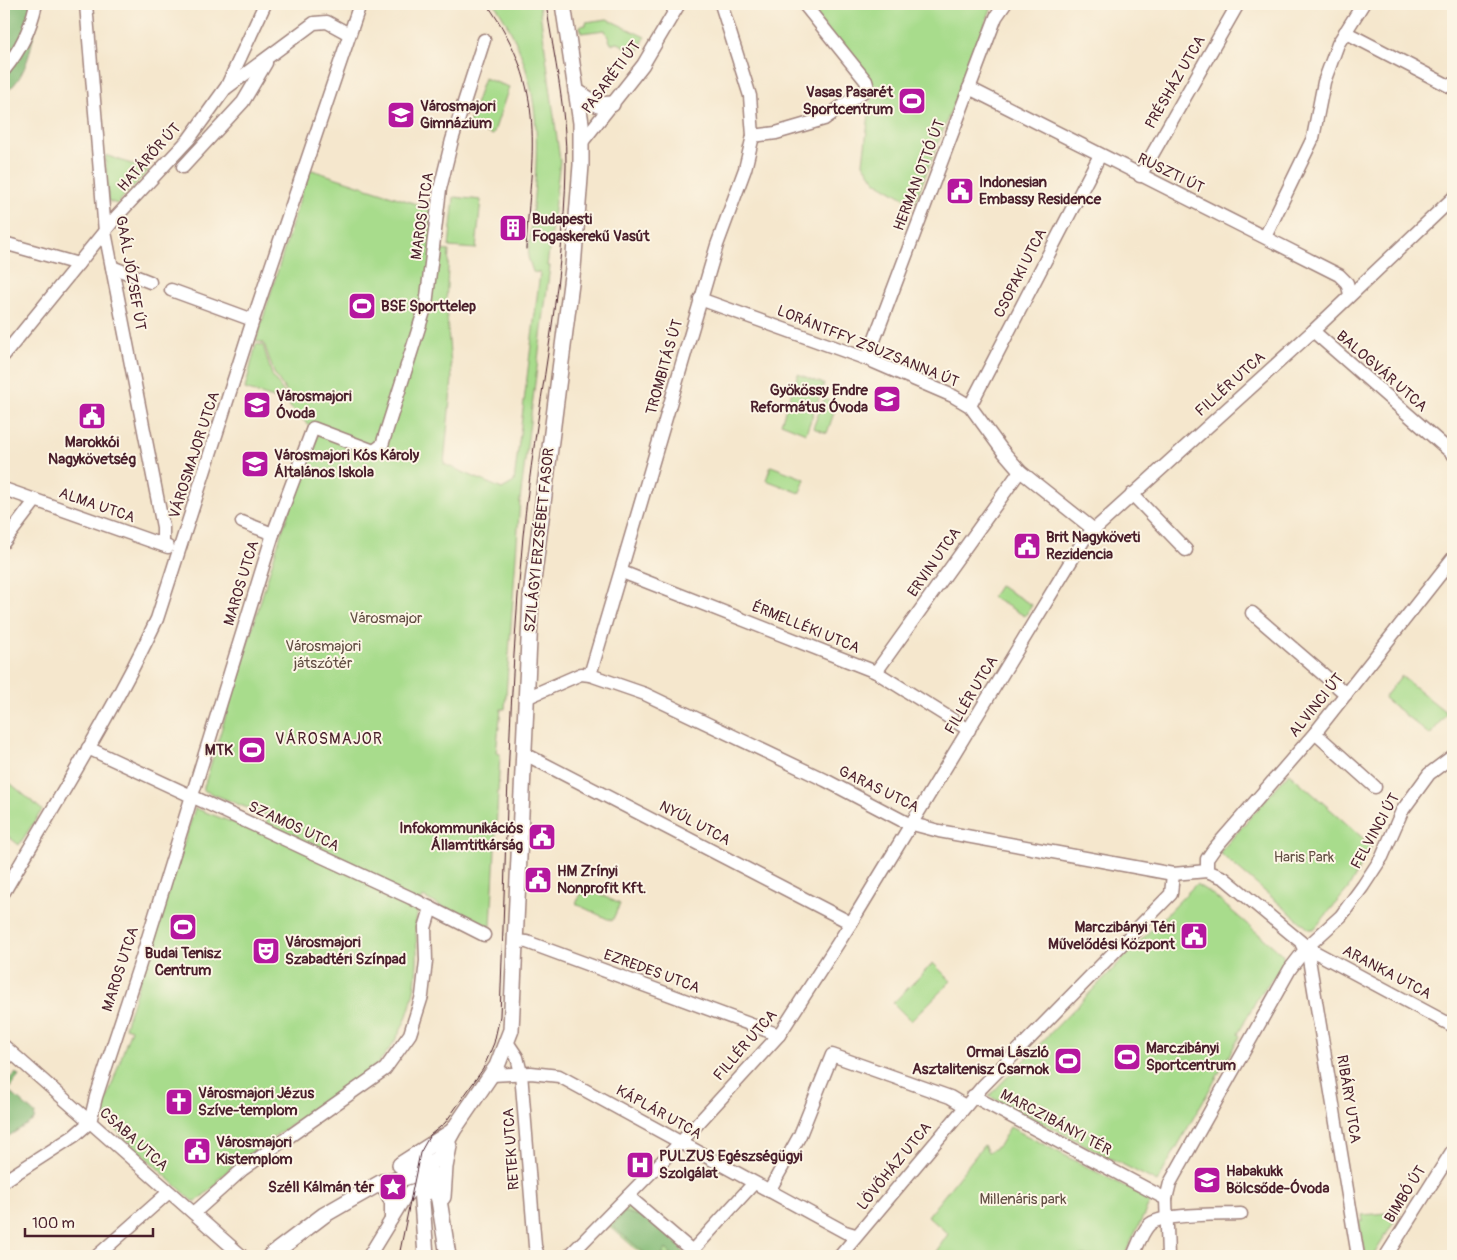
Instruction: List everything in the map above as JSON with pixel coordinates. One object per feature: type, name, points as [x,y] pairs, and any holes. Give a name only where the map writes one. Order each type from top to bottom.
[{"type":"main road","name":"SZILÁGYI ERZSÉBET FASOR","points":[[492,1075],[502,1058],[511,1030],[530,597],[573,268],[582,142],[563,4]]},
{"type":"main road","points":[[576,91],[598,105],[612,104]]},
{"type":"main road","points":[[426,1256],[421,1188],[425,1168],[438,1158],[450,1133],[492,1075]]},
{"type":"main road","points":[[402,1172],[450,1133]]},
{"type":"main road","points":[[448,1256],[443,1188],[450,1133]]},
{"type":"main road","points":[[270,1256],[324,1215],[382,1182],[389,1173],[402,1172],[417,1164],[431,1173],[439,1200],[446,1236]]},
{"type":"main road","points":[[402,1172],[421,1188]]},
{"type":"street","points":[[4,70],[24,43],[31,28],[36,4]]},
{"type":"street","name":"GAÁL JÓZSEF ÚT","points":[[86,4],[105,232],[163,527],[163,544]]},
{"type":"street","points":[[226,89],[264,4]]},
{"type":"street","name":"VÁROSMAJOR UTCA","points":[[4,892],[137,661],[157,619],[253,320],[360,4]]},
{"type":"street","name":"PASARÉTI ÚT","points":[[582,142],[643,66],[679,4]]},
{"type":"street","name":"TROMBITÁS ÚT","points":[[590,675],[622,572],[700,299],[717,245],[745,170],[753,136],[750,96],[721,4]]},
{"type":"street","points":[[753,136],[785,131],[824,119],[868,88],[866,81],[804,4]]},
{"type":"street","name":"HERMAN OTTÓ ÚT","points":[[867,359],[996,17],[1005,4]]},
{"type":"street","name":"PRÉSHÁZ UTCA","points":[[1140,176],[1238,4]]},
{"type":"street","points":[[1265,237],[1312,138],[1324,82],[1338,44],[1363,4]]},
{"type":"street","name":"HATÁRŐR ÚT","points":[[4,355],[105,232],[189,139],[226,89],[314,23],[320,21],[349,34]]},
{"type":"street","points":[[1345,32],[1453,88]]},
{"type":"street","name":"MAROS UTCA","points":[[90,1122],[273,534],[313,428],[374,450],[382,445],[426,305],[440,189],[452,140],[484,40]]},
{"type":"street","name":"HATÁRŐR ÚT","points":[[184,167],[243,102],[268,59]]},
{"type":"street","name":"RUSZTI ÚT","points":[[969,88],[1339,275],[1347,284],[1350,294]]},
{"type":"street","name":"CSOPAKI UTCA","points":[[970,406],[1100,155]]},
{"type":"street","name":"FILLÉR UTCA","points":[[569,1256],[680,1142],[779,1035],[851,923],[1093,529],[1313,331],[1350,294],[1452,200]]},
{"type":"street","points":[[4,243],[78,264]]},
{"type":"street","points":[[112,267],[150,282]]},
{"type":"street","points":[[171,290],[253,320]]},
{"type":"street","name":"LORÁNTFFY ZSUZSANNA ÚT","points":[[700,299],[867,359],[954,396],[970,406],[1020,471],[1093,529]]},
{"type":"street","name":"BALOGVÁR UTCA","points":[[1313,331],[1453,454]]},
{"type":"street","name":"ERVIN UTCA","points":[[876,672],[952,562],[1020,471]]},
{"type":"street","name":"ALMA UTCA","points":[[4,489],[180,551]]},
{"type":"street","points":[[1132,494],[1186,550]]},
{"type":"street","points":[[4,542],[35,501]]},
{"type":"street","points":[[242,522],[273,534]]},
{"type":"street","name":"ALVINCI ÚT","points":[[1207,871],[1207,858],[1214,849],[1315,733],[1453,558]]},
{"type":"street","name":"ÉRMELLÉKI UTCA","points":[[622,572],[876,672],[969,730]]},
{"type":"street","points":[[1252,613],[1346,694]]},
{"type":"street","points":[[526,698],[581,674],[590,675]]},
{"type":"street","name":"GARAS UTCA","points":[[590,675],[645,694],[912,824],[1174,874]]},
{"type":"street","points":[[1315,733],[1375,787]]},
{"type":"street","name":"SZAMOS UTCA","points":[[88,748],[431,908],[484,935]]},
{"type":"street","name":"NYÚL UTCA","points":[[523,753],[851,923]]},
{"type":"street","name":"FELVINCI ÚT","points":[[1307,947],[1341,916],[1382,857],[1402,811],[1429,774],[1453,756]]},
{"type":"street","points":[[1168,1256],[1166,1199],[1170,1183],[1290,969],[1307,947],[1287,937],[1207,871],[1174,874]]},
{"type":"street","name":"MARCZIBÁNYI TÉR","points":[[1166,1199],[969,1101],[1171,894],[1174,874]]},
{"type":"street","points":[[194,1213],[243,1169],[386,1069],[410,1034],[422,996],[426,961],[425,928],[431,908]]},
{"type":"street","name":"EZREDES UTCA","points":[[514,941],[527,942],[779,1035]]},
{"type":"street","name":"ARANKA UTCA","points":[[1307,947],[1453,1026]]},
{"type":"street","name":"RIBÁRY UTCA","points":[[1307,947],[1358,1256]]},
{"type":"street","name":"RETEK UTCA","points":[[507,1042],[520,1065],[535,1246],[538,1256]]},
{"type":"street","name":"CSABA UTCA","points":[[4,1046],[242,1256]]},
{"type":"street","points":[[769,1191],[800,1135],[832,1055],[950,1097],[969,1101]]},
{"type":"street","name":"KÁPLÁR UTCA","points":[[492,1075],[521,1073],[559,1076],[844,1232],[855,1235]]},
{"type":"street","name":"LÖVŐHÁZ UTCA","points":[[840,1256],[855,1235],[863,1230],[969,1101]]},
{"type":"street","points":[[4,1181],[74,1136],[90,1122]]},
{"type":"street","name":"BIMBÓ ÚT","points":[[1386,1256],[1453,1150]]},
{"type":"street","points":[[382,1182],[390,1203],[391,1220]]},
{"type":"street","points":[[628,1196],[695,1254],[754,1183]]},
{"type":"street","points":[[369,1256],[405,1197],[411,1192],[421,1188],[439,1200]]},
{"type":"street","points":[[97,1256],[169,1192]]},
{"type":"street","points":[[1133,1256],[1148,1225],[1166,1218],[1241,1214]]},
{"type":"green space","points":[[4,4],[38,4],[30,53],[26,65],[13,86],[4,94]]},
{"type":"green space","name":"Városmajor","points":[[495,4],[539,4],[560,161],[547,266],[550,266],[520,500],[505,709],[501,709],[496,753],[500,754],[491,926],[483,928],[423,897],[416,921],[416,976],[411,1004],[400,1031],[385,1055],[375,1066],[238,1162],[217,1180],[218,1183],[197,1201],[193,1201],[105,1120],[102,1107],[108,1096],[131,1029],[125,1027],[195,808],[252,830],[266,825],[267,816],[203,790],[281,534],[319,431],[308,425],[290,407],[287,393],[274,373],[264,343],[256,341],[309,169],[435,210],[437,250],[449,251],[446,304],[452,379],[444,464],[502,489],[514,482],[540,273],[533,272],[528,257],[535,189],[536,127],[525,66],[513,36]]},
{"type":"green space","name":"Vasas Pasarét Sportcentrum","points":[[808,4],[993,4],[914,204],[875,181],[863,163],[872,89]]},
{"type":"green space","points":[[607,19],[645,37],[637,53],[618,43],[611,44],[605,30],[581,33],[580,26],[586,25],[586,22]]},
{"type":"green space","points":[[484,78],[509,87],[493,135],[468,126]]},
{"type":"green space","points":[[105,155],[149,170],[117,204],[108,201]]},
{"type":"green space","points":[[454,197],[481,200],[476,249],[449,247]]},
{"type":"green space","points":[[256,344],[263,345],[272,375],[284,393],[283,401],[245,389]]},
{"type":"green space","points":[[798,374],[824,384],[806,433],[781,423]]},
{"type":"green space","points":[[824,399],[837,404],[827,433],[813,428]]},
{"type":"green space","points":[[771,466],[805,479],[800,493],[766,480]]},
{"type":"green space","points":[[999,586],[1032,605],[1025,616],[992,597]]},
{"type":"green space","points":[[1401,676],[1447,713],[1430,735],[1384,698]]},
{"type":"green space","name":"Haris Park","points":[[1289,773],[1372,846],[1348,889],[1314,929],[1309,929],[1222,855],[1221,851]]},
{"type":"green space","points":[[4,778],[42,810],[19,845],[4,833]]},
{"type":"green space","name":"Marczibányi Sportcentrum","points":[[1196,884],[1212,894],[1282,954],[1285,962],[1258,997],[1238,1034],[1240,1036],[1157,1182],[989,1096]]},
{"type":"green space","points":[[584,887],[620,904],[612,921],[576,904]]},
{"type":"green space","points":[[933,963],[951,981],[911,1021],[893,1003]]},
{"type":"green space","points":[[16,1073],[19,1076],[8,1090],[35,1114],[34,1120],[4,1139],[4,1086]]},
{"type":"green space","name":"Millenáris park","points":[[1010,1127],[1151,1200],[1124,1256],[933,1256],[948,1234],[928,1216],[984,1145],[988,1152],[999,1146]]},
{"type":"green space","points":[[629,1202],[680,1246],[671,1256],[644,1256],[607,1224]]},
{"type":"green space","points":[[624,1212],[656,1221],[685,1253],[683,1256],[674,1256],[666,1249],[662,1256],[648,1256],[612,1226]]},
{"type":"green space","points":[[1400,1212],[1373,1256],[1366,1256],[1359,1222],[1363,1221],[1362,1215]]},
{"type":"tram line","points":[[487,4],[507,36],[520,65],[528,94],[532,122],[532,151],[526,249]]},
{"type":"tram line","points":[[399,1256],[420,1153],[430,1135],[445,1123],[483,1069],[494,1043],[500,1016],[508,776],[518,596],[528,490],[555,305],[564,213],[566,146],[559,85],[546,4]]},
{"type":"place","name":"Vasas Pasarét Sportcentrum","points":[[912,101]]},
{"type":"place","name":"Városmajori Gimnázium","points":[[401,115]]},
{"type":"place","name":"Indonesian Embassy Residence","points":[[960,191]]},
{"type":"place","name":"Budapesti Fogaskerekű Vasút","points":[[513,228]]},
{"type":"place","name":"BSE Sporttelep","points":[[362,306]]},
{"type":"place","name":"Gyökössy Endre Református Óvoda","points":[[887,399]]},
{"type":"place","name":"Városmajori Óvoda","points":[[257,405]]},
{"type":"place","name":"Marokkói Nagykövetség","points":[[92,416]]},
{"type":"place","name":"Városmajori Kós Károly Általános Iskola","points":[[255,464]]},
{"type":"place","name":"Brit Nagyköveti Rezidencia","points":[[1027,546]]},
{"type":"place","name":"MTK","points":[[252,750]]},
{"type":"place","name":"Infokommunikációs Államtitkárság","points":[[542,837]]},
{"type":"place","name":"HM Zrínyi Nonprofit Kft.","points":[[538,880]]},
{"type":"place","name":"Budai Tenisz Centrum","points":[[183,927]]},
{"type":"place","name":"Marczibányi Téri Művelődési Központ","points":[[1194,936]]},
{"type":"place","name":"Városmajori Szabadtéri Színpad","points":[[266,951]]},
{"type":"place","name":"Marczibányi Sportcentrum","points":[[1127,1057]]},
{"type":"place","name":"Ormai László Asztalitenisz Csarnok","points":[[1068,1061]]},
{"type":"place","name":"Városmajori Jézus Szíve-templom","points":[[179,1102]]},
{"type":"place","name":"Városmajori Kistemplom","points":[[197,1151]]},
{"type":"place","name":"PULZUS Egészségügyi Szolgálat","points":[[640,1165]]},
{"type":"place","name":"Habakukk Bölcsőde-Óvoda","points":[[1207,1180]]},
{"type":"place","name":"Széll Kálmán tér","points":[[393,1187]]},
{"type":"district","name":"VÁROSMAJOR","points":[[329,738]]},
{"type":"park label","name":"Városmajori játszótér","points":[[323,654]]}]
